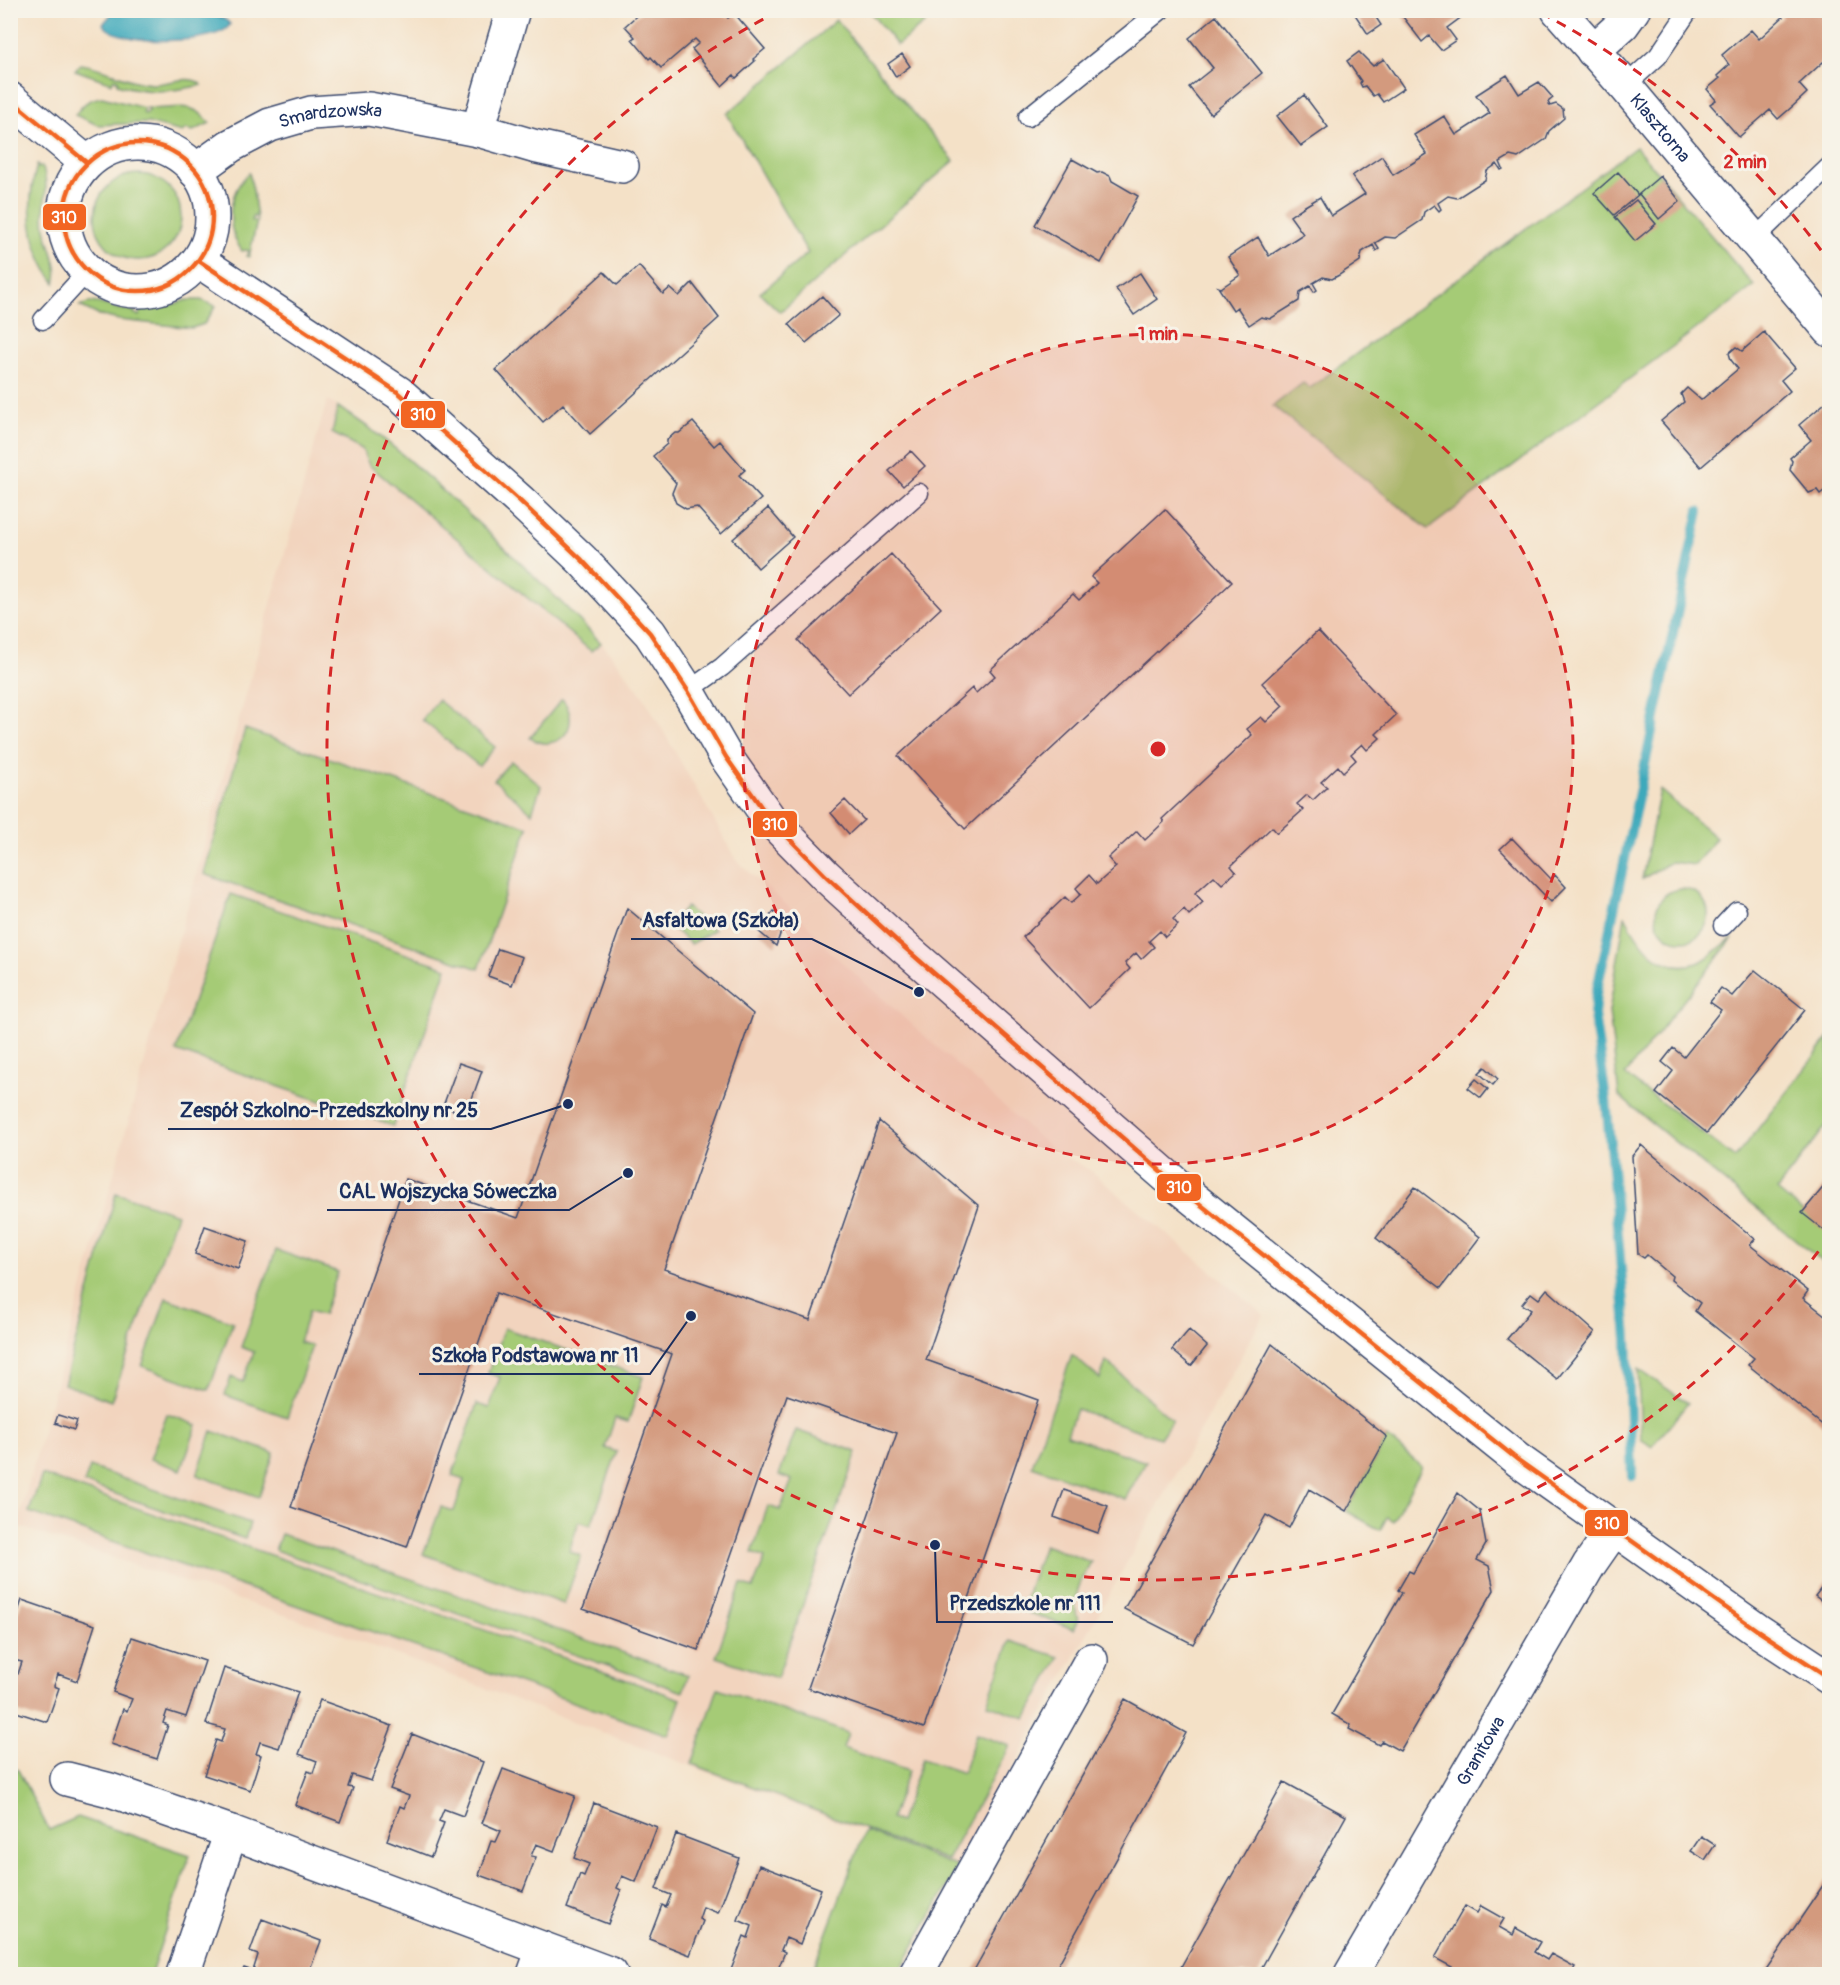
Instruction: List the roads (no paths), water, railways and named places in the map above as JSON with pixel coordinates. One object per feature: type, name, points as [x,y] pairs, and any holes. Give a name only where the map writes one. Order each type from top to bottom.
[{"type":"street","points":[[478,130],[513,10]]},
{"type":"street","name":"Klasztorna","points":[[1558,10],[1625,86],[1830,330]]},
{"type":"street","points":[[1593,51],[1623,24],[1633,10]]},
{"type":"street","points":[[10,99],[86,162]]},
{"type":"street","name":"Smardzowska","points":[[195,171],[249,135],[270,126],[311,113],[369,109],[478,130],[533,146],[622,166]]},
{"type":"street","points":[[138,144],[163,148],[183,158],[195,171],[207,187],[211,203],[211,229],[199,261],[189,272],[170,285],[147,291],[124,290],[102,282],[78,260],[70,248],[64,225],[66,201],[86,162],[113,148],[138,144]]},
{"type":"street","points":[[199,261],[399,393],[521,502],[582,560],[650,633],[688,691],[726,757],[769,818],[826,876],[897,941],[1180,1188],[1518,1460],[1757,1630],[1830,1678]]},
{"type":"street","name":"Granitowa","points":[[1360,1971],[1589,1565],[1614,1529]]},
{"type":"street","points":[[916,1974],[1091,1660]]},
{"type":"street","points":[[67,1779],[110,1790],[231,1832],[538,1962],[611,1974]]},
{"type":"street","points":[[183,1974],[231,1832]]},
{"type":"lane","points":[[1028,117],[1161,10]]},
{"type":"lane","points":[[1625,86],[1658,56],[1689,10]]},
{"type":"lane","points":[[1753,240],[1830,166]]},
{"type":"lane","points":[[43,320],[88,271]]},
{"type":"lane","points":[[688,691],[722,667],[919,493]]},
{"type":"lane","points":[[1723,926],[1737,911]]},
{"type":"water","points":[[114,11],[191,11],[218,16],[230,24],[223,31],[209,36],[147,40],[127,37],[112,31],[103,24]]},
{"type":"waterway","points":[[1632,1476],[1627,1338],[1606,1099],[1594,1015],[1596,994],[1699,511]]},
{"type":"place","name":"Asfaltowa (Szkoła)","points":[[919,992]]},
{"type":"place","name":"Zespół Szkolno-Przedszkolny nr 25","points":[[568,1104]]},
{"type":"place","name":"CAL Wojszycka Sóweczka","points":[[628,1173]]},
{"type":"place","name":"Szkoła Podstawowa nr 11","points":[[691,1316]]},
{"type":"place","name":"Przedszkole nr 111","points":[[935,1545]]}]
